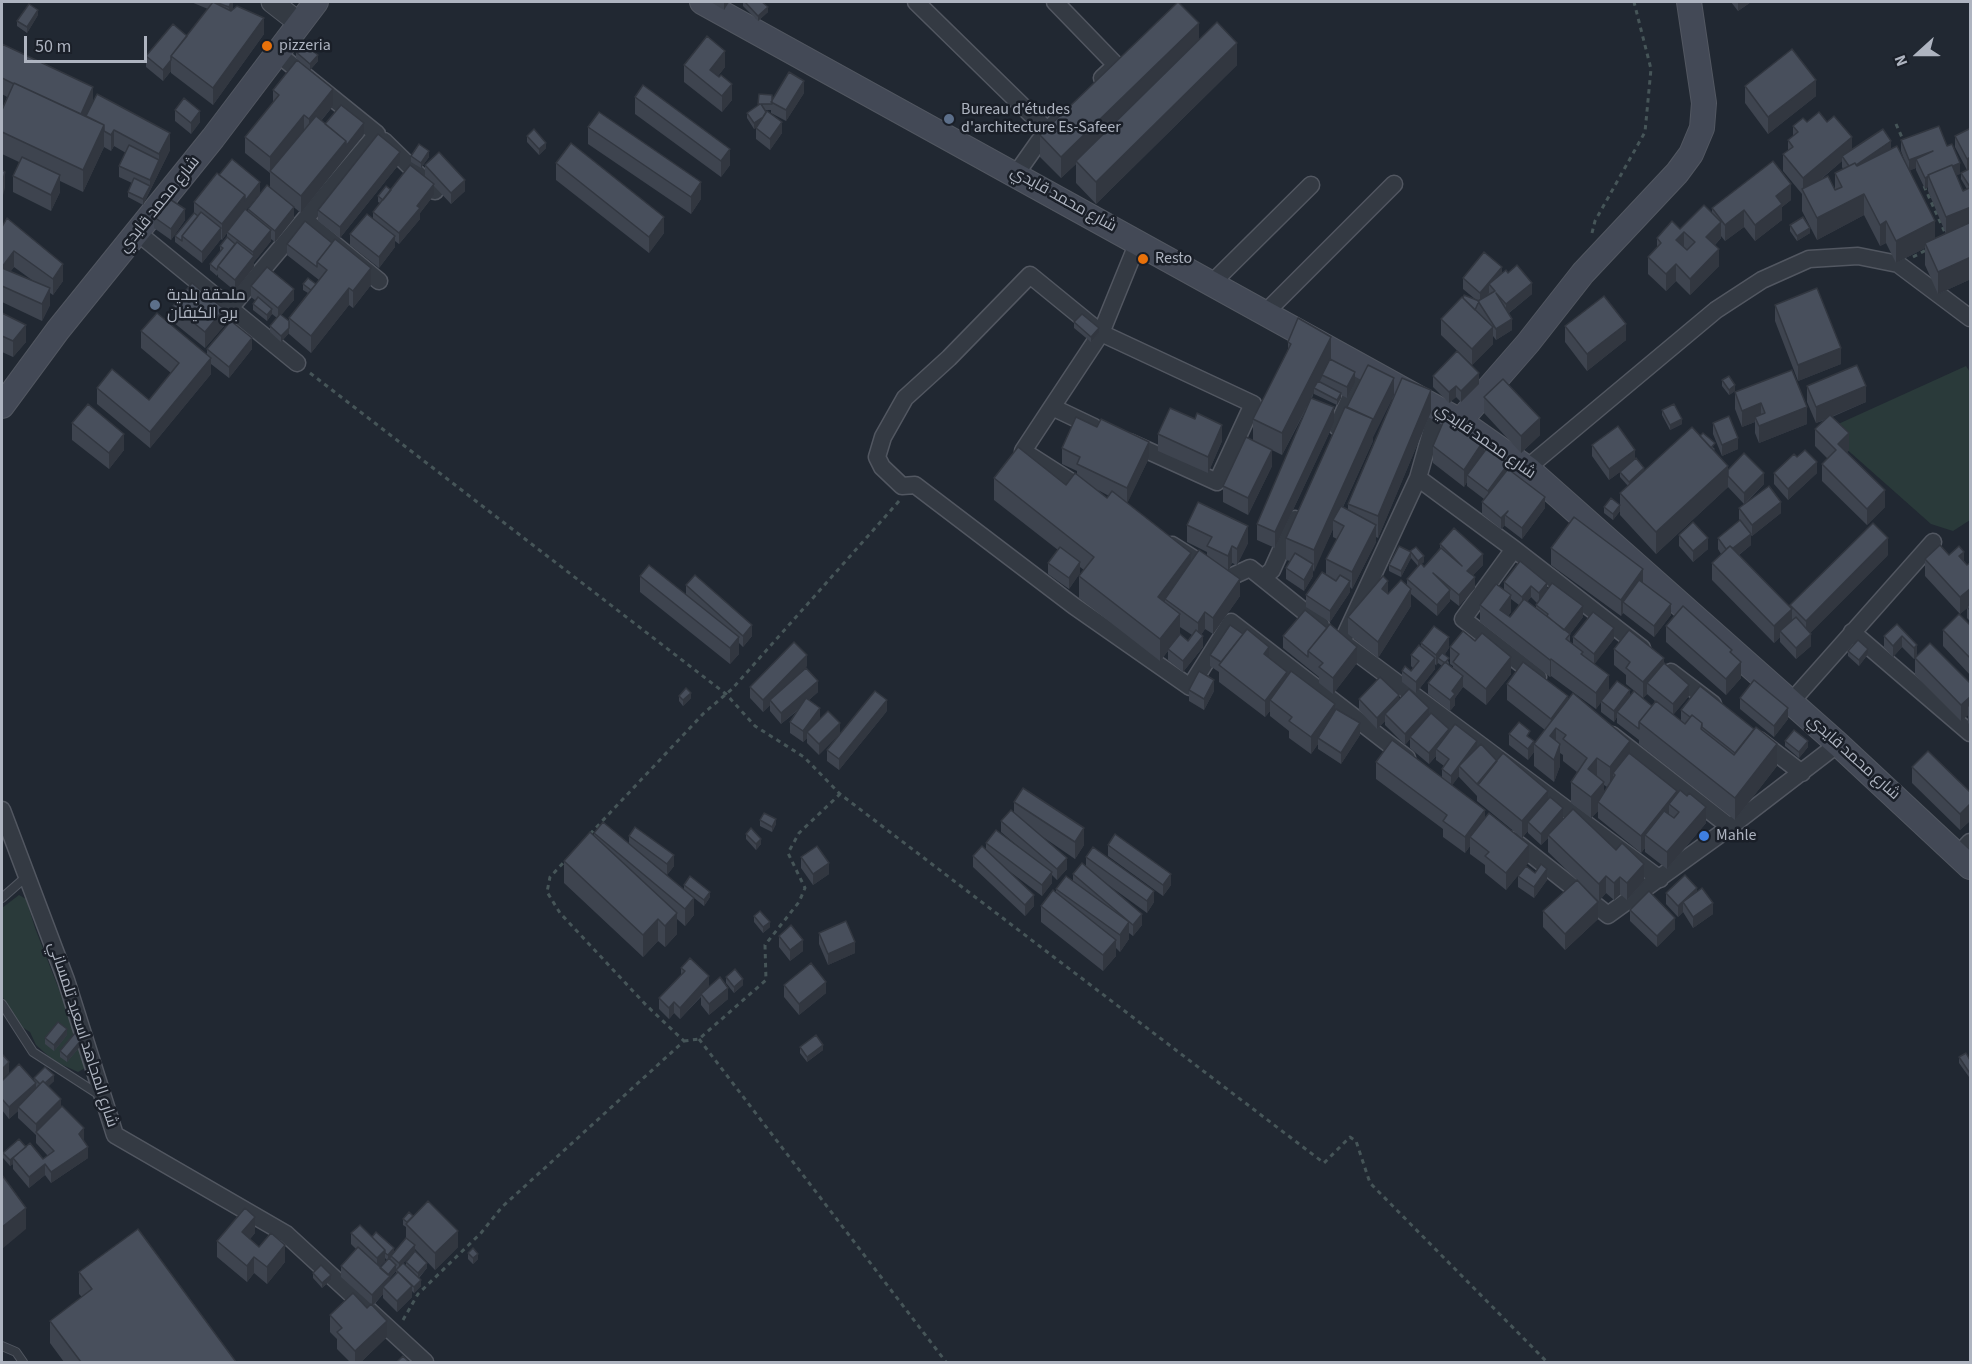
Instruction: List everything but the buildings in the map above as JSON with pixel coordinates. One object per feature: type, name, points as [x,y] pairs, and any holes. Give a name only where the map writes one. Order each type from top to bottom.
[{"type":"main road","name":"شارع محمد قايدي","points":[[2,406],[58,330],[138,233],[316,2]]},
{"type":"main road","name":"شارع محمد قايدي","points":[[702,2],[1460,421],[1527,468],[1966,855]]},
{"type":"main road","points":[[1460,421],[1528,343],[1583,273],[1677,173],[1691,154],[1702,128],[1704,103],[1689,2]]},
{"type":"street","points":[[272,2],[299,23]]},
{"type":"street","points":[[916,2],[1047,130]]},
{"type":"street","points":[[1056,2],[1120,61],[1090,89]]},
{"type":"street","points":[[278,54],[377,134],[435,191]]},
{"type":"street","points":[[1016,174],[1047,130],[1064,114]]},
{"type":"street","points":[[230,308],[377,134]]},
{"type":"street","points":[[1266,312],[1394,184]]},
{"type":"street","points":[[1212,283],[1311,185]]},
{"type":"street","points":[[305,220],[379,281]]},
{"type":"street","points":[[138,233],[297,363]]},
{"type":"street","points":[[1104,502],[1023,452],[1101,333],[1138,242]]},
{"type":"street","points":[[1527,468],[1716,310],[1762,280],[1809,260],[1858,256],[1898,264],[1971,318]]},
{"type":"street","points":[[1052,407],[1217,482],[1253,404],[1101,333],[1030,275],[949,358],[905,398],[883,437],[877,457],[882,467],[902,486],[915,485],[1074,606],[1190,687],[1231,622],[1420,768]]},
{"type":"street","points":[[1330,442],[1364,367]]},
{"type":"street","points":[[1342,642],[1418,478],[1438,408]]},
{"type":"street","points":[[1418,478],[1514,549],[1727,715]]},
{"type":"street","points":[[1263,578],[1272,570],[1301,506]]},
{"type":"street","points":[[1155,534],[1226,579],[1250,568],[1342,642],[1660,879]]},
{"type":"street","points":[[1791,702],[1932,542]]},
{"type":"street","points":[[1514,549],[1463,619],[1555,690]]},
{"type":"street","points":[[1852,632],[1971,734]]},
{"type":"street","points":[[1601,726],[1730,827]]},
{"type":"street","points":[[1746,729],[1802,773]]},
{"type":"street","points":[[1504,834],[1608,915],[1730,827],[1838,744]]},
{"type":"street","name":"شارع المجاهد اسعيد تلمساني","points":[[2,810],[66,980],[115,1135],[286,1234],[425,1362]]},
{"type":"lane","points":[[2,898],[27,875]]},
{"type":"lane","points":[[2,1004],[33,1052],[102,1097]]},
{"type":"lane","points":[[2,1346],[16,1352],[23,1362]]},
{"type":"path","points":[[1590,242],[1595,221],[1645,132],[1651,69],[1634,2]]},
{"type":"path","points":[[1896,124],[1906,145]]},
{"type":"path","points":[[1920,177],[1948,240],[1956,236]]},
{"type":"path","points":[[1898,264],[1928,249]]},
{"type":"path","points":[[297,363],[726,694],[755,726],[804,757],[840,794],[1324,1163],[1350,1137],[1356,1140],[1370,1183],[1547,1362]]},
{"type":"path","points":[[590,834],[704,713],[726,694],[903,497],[902,486]]},
{"type":"path","points":[[395,1335],[418,1294],[481,1233],[502,1207],[684,1041],[699,1039],[766,980],[765,945],[799,902],[805,888],[788,853],[799,833],[840,794]]},
{"type":"path","points":[[566,860],[550,877],[547,892],[560,913],[646,1005],[684,1041]]},
{"type":"path","points":[[699,1039],[946,1362]]},
{"type":"shaded area","points":[[1966,366],[1970,372],[1970,520],[1953,531],[1931,524],[1825,430]]},
{"type":"shaded area","points":[[19,895],[26,899],[86,1059],[85,1068],[78,1072],[54,1061],[36,1045],[30,1032],[22,1027],[2,996],[2,908]]},
{"type":"place","name":"pizzeria","points":[[267,46]]},
{"type":"place","name":"Bureau d'études d'architecture Es-Safeer","points":[[949,119]]},
{"type":"place","name":"Resto","points":[[1143,259]]},
{"type":"place","name":"ملحقة بلدية برج الكيفان","points":[[155,305]]},
{"type":"place","name":"Mahle","points":[[1704,836]]}]
